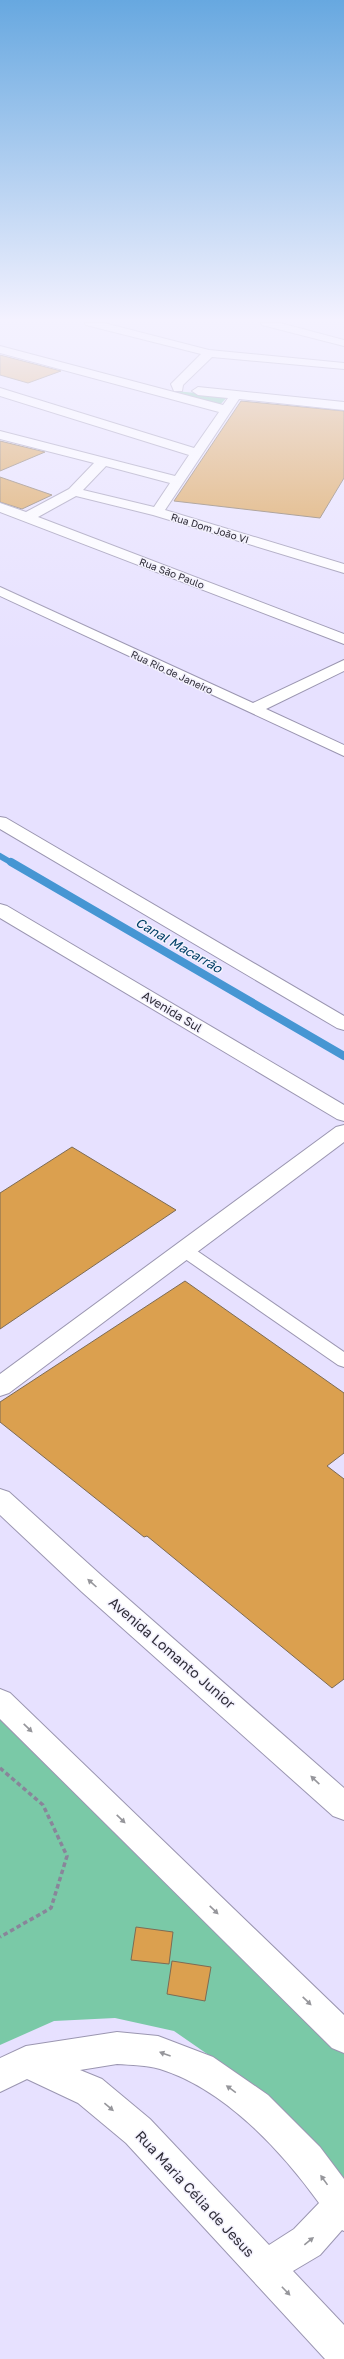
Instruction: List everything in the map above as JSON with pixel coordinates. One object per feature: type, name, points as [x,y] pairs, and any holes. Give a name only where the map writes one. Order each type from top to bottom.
[{"type":"street","points":[[132,433],[196,453]]},
{"type":"street","points":[[157,512],[210,433]]},
{"type":"street","points":[[0,435],[177,481]]},
{"type":"street","points":[[28,517],[74,492],[104,461]]},
{"type":"street","name":"Rua Dom João VI","points":[[74,492],[157,512],[344,569]]},
{"type":"street","name":"Rua São Paulo","points":[[0,506],[344,639]]},
{"type":"street","name":"Rua Rio de Janeiro","points":[[0,591],[344,751]]},
{"type":"street","points":[[253,709],[344,665]]},
{"type":"street","points":[[0,822],[344,1024]]},
{"type":"street","name":"Avenida Sul","points":[[0,910],[344,1114]]},
{"type":"street","points":[[317,1008],[344,1013]]},
{"type":"street","points":[[0,1387],[344,1132]]},
{"type":"street","name":"Avenida Lomanto Junior","points":[[0,1499],[92,1584],[282,1749],[344,1806]]},
{"type":"street","points":[[0,1701],[344,2037]]},
{"type":"street","points":[[77,2069],[117,2048],[158,2052],[201,2068],[256,2107],[308,2159],[342,2208],[319,2233],[305,2244],[291,2254],[262,2266]]},
{"type":"street","name":"Rua Maria Célia de Jesus","points":[[13,2069],[77,2069],[90,2091],[138,2131],[262,2266],[344,2352]]},
{"type":"lane","points":[[184,1250],[344,1361]]},
{"type":"path","points":[[0,1768],[43,1805],[67,1856],[51,1908],[0,1937]]},
{"type":"green space","points":[[0,1688],[344,2045],[344,2192],[252,2085],[174,2031],[115,2018],[54,2021],[0,2045]]},
{"type":"building","points":[[220,433],[344,433],[344,478],[320,518],[174,501]]},
{"type":"building","points":[[0,441],[45,452],[0,471]]},
{"type":"building","points":[[0,477],[52,495],[22,509],[0,502]]},
{"type":"building","points":[[72,1147],[176,1210],[0,1329],[0,1193]]},
{"type":"building","points":[[185,1281],[344,1393],[344,1453],[327,1466],[344,1479],[344,1679],[332,1688],[147,1536],[144,1537],[0,1422],[0,1402]]},
{"type":"building","points":[[136,1927],[173,1932],[169,1964],[131,1960]]},
{"type":"building","points":[[172,1961],[211,1967],[205,2001],[167,1994]]},
{"type":"waterway","name":"Canal Macarrão","points":[[0,856],[12,863]]},
{"type":"waterway","name":"Canal Macarrão","points":[[11,862],[344,1056]]}]
